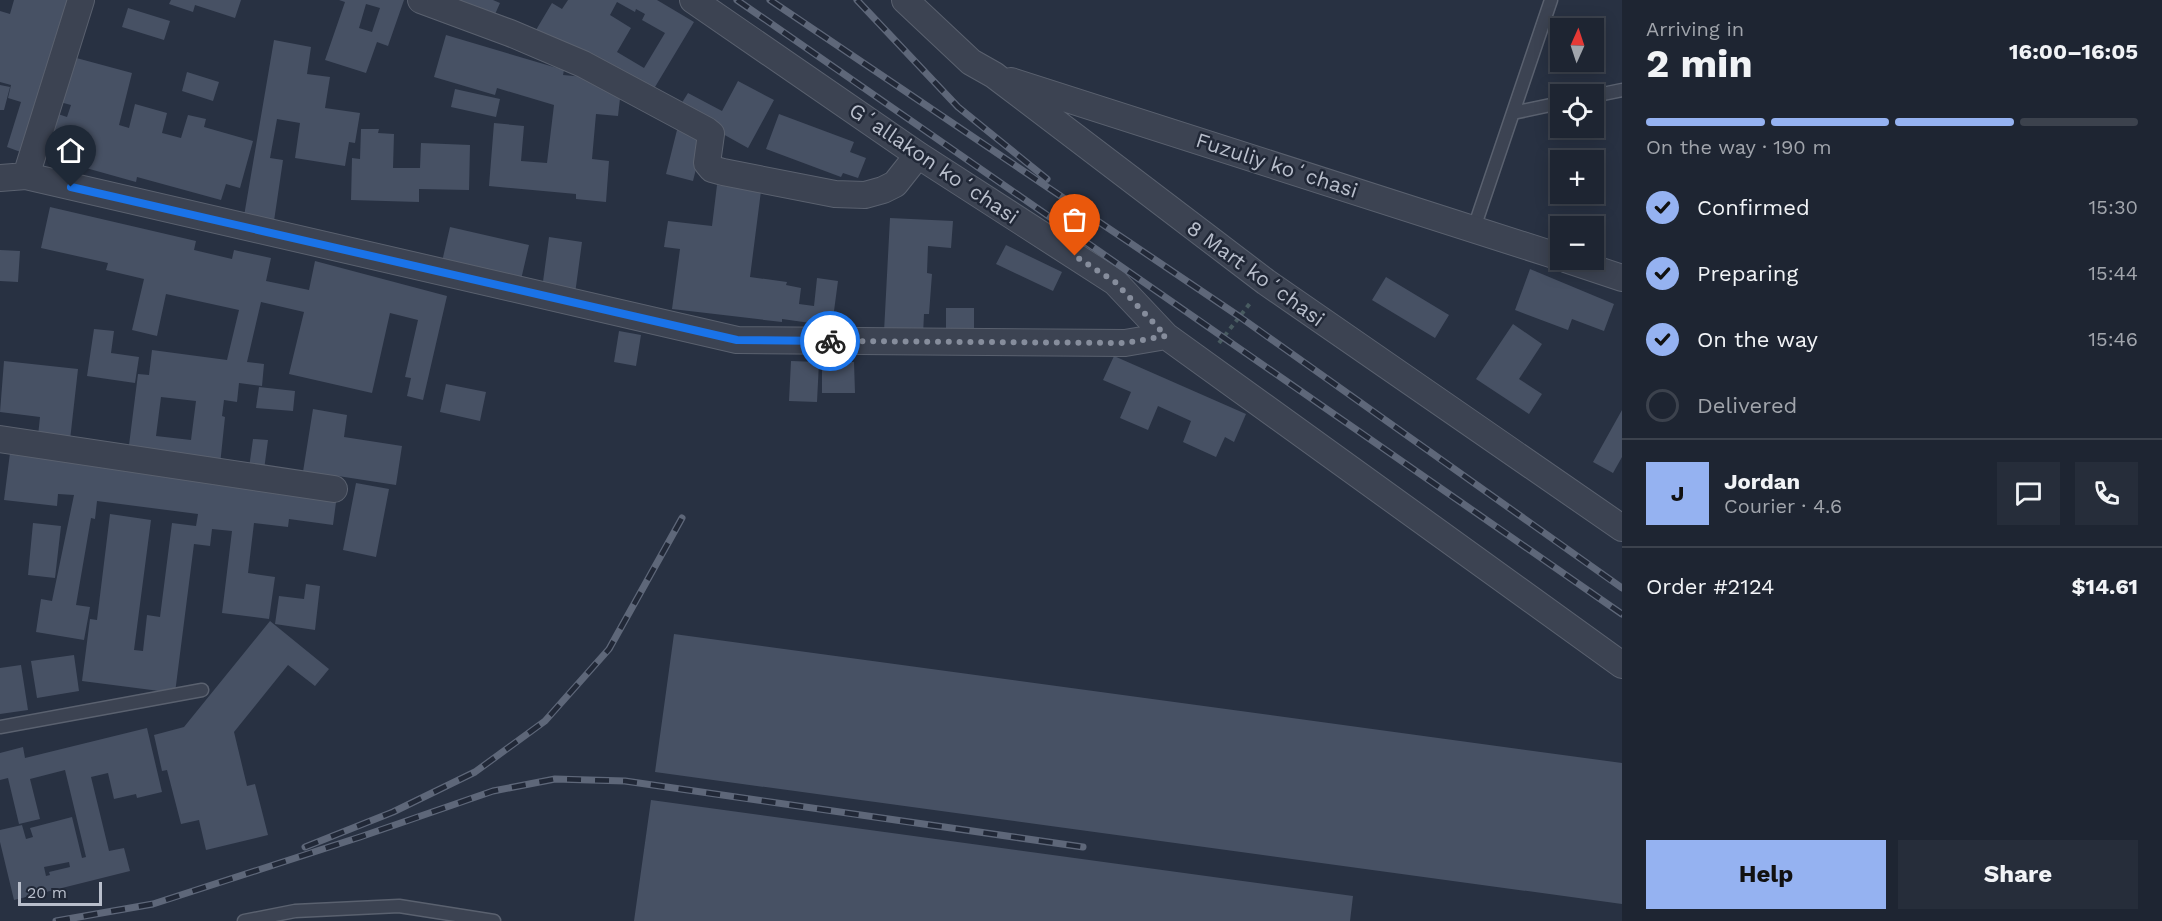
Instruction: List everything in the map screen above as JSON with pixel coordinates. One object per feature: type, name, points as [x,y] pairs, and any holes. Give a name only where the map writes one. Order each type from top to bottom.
[{"type":"street","points":[[26,176],[81,0]]},
{"type":"street","points":[[421,0],[510,33],[584,64],[706,130],[711,134],[712,139],[707,163],[712,168],[723,172],[835,194],[865,195],[895,184],[918,155]]},
{"type":"street","name":"Gʻallakon koʻchasi","points":[[693,0],[918,155],[1115,282],[1166,336],[1622,664]]},
{"type":"street","name":"8 Mart koʻchasi","points":[[905,0],[971,62],[994,75],[1266,282],[1622,528]]},
{"type":"street","name":"Fuzuliy koʻchasi","points":[[994,75],[1550,254]]},
{"type":"street","points":[[0,178],[26,176],[737,340],[1125,343],[1166,336]]},
{"type":"street","points":[[1598,270],[1622,278]]},
{"type":"street","points":[[0,439],[334,489]]},
{"type":"lane","points":[[1474,228],[1551,0]]},
{"type":"lane","points":[[1604,94],[1622,90]]},
{"type":"lane","points":[[1513,113],[1550,105]]},
{"type":"lane","points":[[0,727],[202,690]]},
{"type":"lane","points":[[244,921],[295,911],[399,906],[494,921]]},
{"type":"path","points":[[1204,363],[1266,282]]},
{"type":"building","points":[[14,0],[73,0],[26,154],[7,147],[21,102],[8,98],[11,85],[0,82],[0,11],[10,14]]},
{"type":"building","points":[[171,0],[241,0],[235,18],[195,5],[193,12],[169,4]]},
{"type":"building","points":[[339,0],[404,0],[388,46],[377,42],[366,73],[325,60],[345,2]],"holes":[[[366,4],[380,8],[372,32],[359,28]]]},
{"type":"building","points":[[440,0],[493,0],[500,3],[492,21]]},
{"type":"building","points":[[568,0],[657,0],[694,22],[649,97],[536,30],[552,3],[562,9]],"holes":[[[617,2],[635,12],[636,9],[645,14],[642,20],[665,33],[644,68],[617,52],[631,28],[610,15]]]},
{"type":"building","points":[[128,8],[170,21],[164,40],[122,27]]},
{"type":"building","points":[[446,35],[564,70],[563,75],[595,78],[621,90],[618,116],[596,114],[592,159],[609,161],[606,202],[576,199],[576,194],[489,186],[494,123],[524,126],[521,161],[547,163],[554,105],[497,88],[495,95],[434,77]]},
{"type":"building","points":[[274,40],[311,47],[307,74],[330,77],[325,108],[360,113],[355,143],[349,142],[345,166],[295,158],[300,123],[277,119],[270,158],[283,160],[274,221],[244,216]]},
{"type":"building","points":[[69,56],[132,73],[119,125],[129,128],[135,104],[167,113],[162,133],[181,138],[188,115],[206,119],[204,127],[253,141],[240,188],[226,184],[221,200],[137,177],[136,182],[43,156],[55,113],[67,117],[71,105],[56,101]]},
{"type":"building","points":[[187,72],[219,82],[213,101],[182,91]]},
{"type":"building","points":[[738,81],[774,100],[748,148],[678,109],[688,93],[722,111]]},
{"type":"building","points":[[0,85],[10,87],[4,110],[0,110]]},
{"type":"building","points":[[455,89],[500,99],[496,117],[451,107]]},
{"type":"building","points":[[779,114],[854,142],[850,152],[866,158],[858,178],[843,173],[841,177],[766,149]]},
{"type":"building","points":[[678,126],[705,133],[693,181],[666,174]]},
{"type":"building","points":[[361,129],[379,129],[378,133],[394,134],[393,168],[420,168],[421,143],[470,145],[469,190],[419,189],[419,202],[351,200],[352,158],[360,159]]},
{"type":"building","points":[[717,185],[761,191],[750,277],[787,282],[786,285],[801,288],[799,304],[814,306],[817,278],[838,281],[832,326],[672,309],[680,249],[664,247],[668,221],[712,226]]},
{"type":"building","points":[[50,207],[196,241],[194,250],[232,259],[234,250],[271,258],[266,281],[309,290],[315,261],[447,296],[423,400],[407,396],[411,378],[405,377],[418,320],[390,313],[372,393],[289,374],[304,312],[261,302],[247,362],[264,364],[262,386],[239,383],[237,402],[224,400],[222,416],[225,417],[220,465],[128,453],[138,374],[149,375],[152,350],[227,360],[239,310],[166,294],[157,336],[132,330],[144,279],[106,270],[108,263],[41,248]],"holes":[[[161,397],[196,401],[191,440],[156,436]]]},
{"type":"building","points":[[890,218],[953,221],[951,248],[928,246],[927,273],[932,274],[929,314],[924,314],[923,335],[884,332]]},
{"type":"building","points":[[450,227],[529,245],[520,284],[441,266]]},
{"type":"building","points":[[549,237],[582,242],[575,294],[542,289]]},
{"type":"building","points":[[1006,245],[1062,272],[1053,291],[996,264]]},
{"type":"building","points":[[0,250],[20,251],[18,282],[0,281]]},
{"type":"building","points":[[1530,269],[1614,304],[1604,331],[1572,319],[1568,330],[1515,310]]},
{"type":"building","points":[[1386,277],[1449,315],[1435,338],[1372,300]]},
{"type":"building","points":[[946,308],[974,308],[974,332],[946,332]]},
{"type":"building","points":[[1513,324],[1542,344],[1519,379],[1542,394],[1529,414],[1476,379]]},
{"type":"building","points":[[94,329],[114,331],[111,353],[139,357],[135,383],[87,376]]},
{"type":"building","points":[[619,331],[641,335],[636,366],[614,362]]},
{"type":"building","points":[[1114,356],[1246,414],[1234,442],[1225,437],[1216,457],[1183,442],[1191,421],[1158,406],[1148,430],[1120,418],[1131,392],[1103,380]]},
{"type":"building","points":[[4,361],[78,369],[70,440],[38,436],[40,417],[0,412]]},
{"type":"building","points":[[791,361],[819,362],[817,402],[789,401]]},
{"type":"building","points":[[822,362],[854,362],[855,393],[822,393]]},
{"type":"building","points":[[446,384],[486,392],[480,421],[440,412]]},
{"type":"building","points":[[259,387],[295,391],[293,411],[256,408]]},
{"type":"building","points":[[313,409],[347,415],[344,437],[402,446],[396,485],[338,476],[337,483],[302,478]]},
{"type":"building","points":[[1622,410],[1622,457],[1613,473],[1593,462]]},
{"type":"building","points":[[253,439],[268,440],[264,470],[249,468]]},
{"type":"building","points":[[10,453],[337,495],[333,525],[289,519],[288,527],[254,523],[248,573],[275,577],[269,619],[222,613],[232,531],[212,529],[210,546],[194,544],[175,693],[82,681],[90,619],[97,620],[110,514],[151,520],[134,650],[143,651],[147,615],[160,617],[172,523],[196,526],[198,514],[97,501],[95,519],[91,518],[76,605],[90,607],[84,640],[36,632],[41,599],[52,601],[74,495],[58,494],[57,506],[4,500]]},
{"type":"building","points":[[356,483],[389,489],[376,557],[343,550]]},
{"type":"building","points":[[33,523],[61,526],[55,578],[28,575]]},
{"type":"building","points":[[306,584],[320,586],[315,630],[275,624],[279,596],[304,599]]},
{"type":"building","points":[[270,621],[329,669],[315,686],[288,665],[234,732],[247,786],[255,784],[268,835],[206,850],[199,820],[181,824],[167,770],[162,771],[154,735],[184,727]]},
{"type":"building","points":[[674,634],[1622,763],[1622,904],[655,772]]},
{"type":"building","points":[[74,655],[79,691],[37,698],[31,661]]},
{"type":"building","points":[[21,665],[28,710],[0,714],[0,668]]},
{"type":"building","points":[[147,728],[162,792],[137,798],[136,794],[114,799],[108,773],[91,777],[109,851],[124,848],[130,871],[14,900],[0,842],[0,830],[22,825],[26,839],[33,837],[30,828],[72,817],[82,858],[86,857],[65,770],[30,779],[40,819],[19,824],[8,778],[0,780],[0,753],[23,747],[25,758]],"holes":[[[69,862],[70,867],[49,872],[50,875],[46,876],[44,867]]]},
{"type":"building","points":[[651,800],[1353,896],[1350,921],[634,921]]},
{"type":"railway","points":[[737,0],[1622,614]]},
{"type":"railway","points":[[770,0],[1240,317],[1622,588]]},
{"type":"railway","points":[[857,0],[958,107],[1047,179]]},
{"type":"railway","points":[[305,847],[393,812],[475,772],[545,721],[609,649],[682,518]]},
{"type":"railway","points":[[56,921],[153,904],[493,791],[555,779],[625,781],[1083,847]]},
{"type":"way so far","points":[[830,341],[1125,343],[1166,336],[1115,282],[1075,256]]},
{"type":"route","points":[[71,187],[737,340],[830,341]]}]
